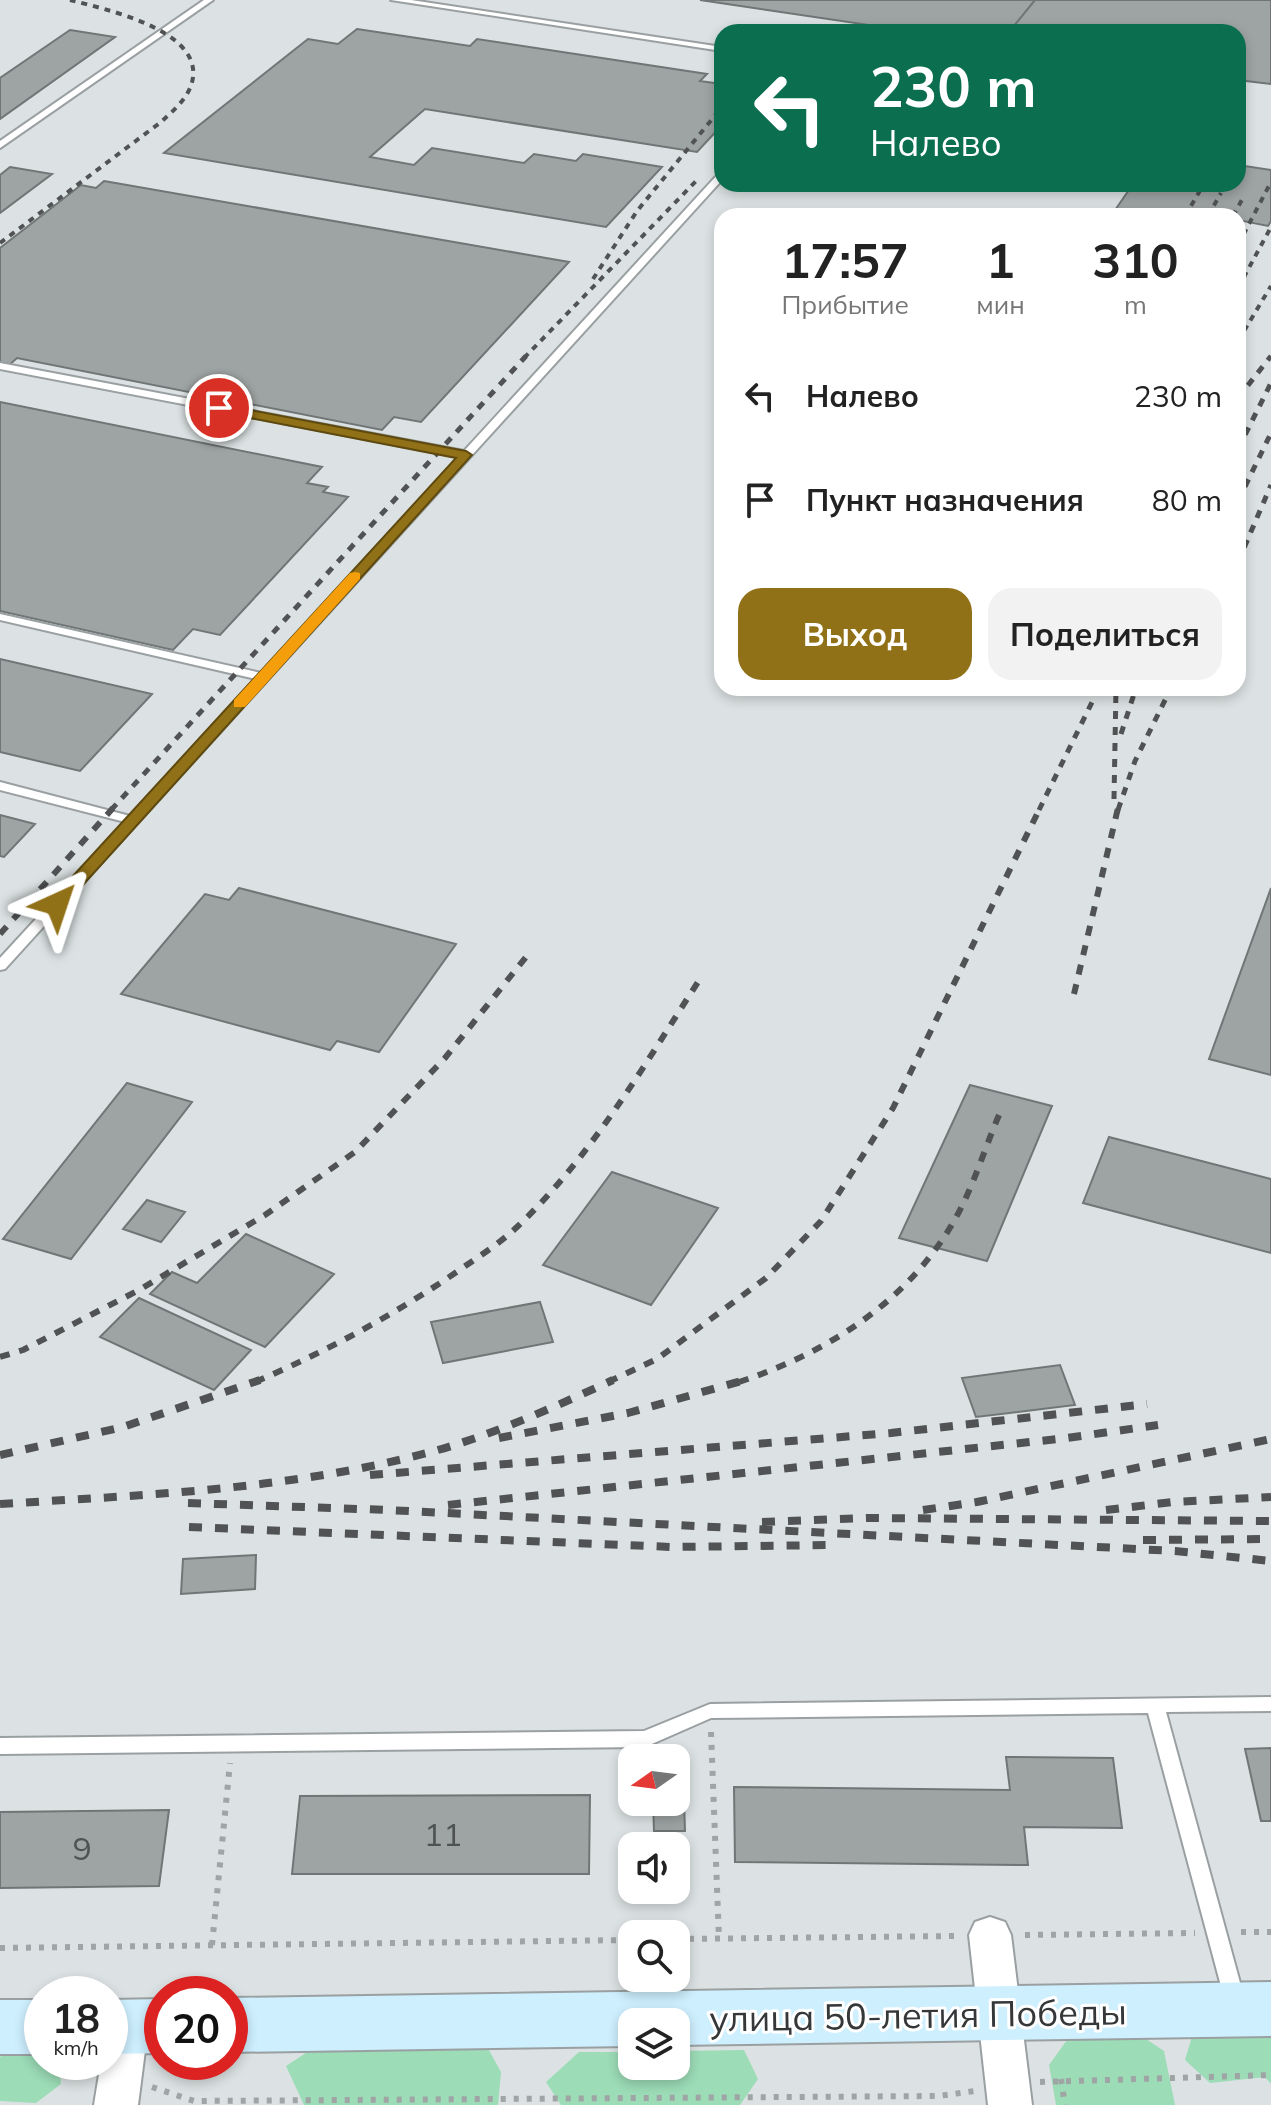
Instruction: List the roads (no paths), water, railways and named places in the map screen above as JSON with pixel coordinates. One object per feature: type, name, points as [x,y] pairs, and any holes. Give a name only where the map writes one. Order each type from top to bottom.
[{"type":"street","points":[[990,1935],[1009,2096]]},
{"type":"street","name":"улица 50-летия Победы","points":[[248,2025],[1254,2009]]},
{"type":"street","points":[[0,2027],[24,2027]]},
{"type":"lane","points":[[0,145],[209,0]]},
{"type":"lane","points":[[395,0],[714,48]]},
{"type":"lane","points":[[0,966],[714,184]]},
{"type":"lane","points":[[0,366],[466,455]]},
{"type":"lane","points":[[0,617],[264,677]]},
{"type":"lane","points":[[0,786],[133,820]]},
{"type":"lane","points":[[0,1746],[645,1739],[710,1711],[1271,1704]]},
{"type":"lane","points":[[1155,1705],[1254,2009]]},
{"type":"railway","points":[[0,243],[161,122],[181,102],[192,84],[191,60],[181,46],[166,34],[125,16],[70,0]]},
{"type":"railway","points":[[593,279],[637,211],[714,117]]},
{"type":"railway","points":[[524,358],[699,178]]},
{"type":"railway","points":[[1246,230],[1271,182]]},
{"type":"railway","points":[[1190,208],[1199,192]]},
{"type":"railway","points":[[1213,208],[1221,193]]},
{"type":"railway","points":[[1237,208],[1244,196]]},
{"type":"railway","points":[[1246,273],[1271,227]]},
{"type":"railway","points":[[1246,328],[1271,286]]},
{"type":"railway","points":[[111,810],[526,356]]},
{"type":"railway","points":[[1246,388],[1271,356]]},
{"type":"railway","points":[[1246,433],[1271,383]]},
{"type":"railway","points":[[1246,485],[1271,433]]},
{"type":"railway","points":[[1246,543],[1271,485]]},
{"type":"railway","points":[[1039,810],[1095,696]]},
{"type":"railway","points":[[1114,799],[1116,696]]},
{"type":"railway","points":[[1121,734],[1133,696]]},
{"type":"railway","points":[[1118,810],[1135,761],[1167,696]]},
{"type":"railway","points":[[0,934],[113,808]]},
{"type":"railway","points":[[608,1382],[657,1359],[766,1278],[821,1221],[893,1108],[1040,808]]},
{"type":"railway","points":[[1074,994],[1118,808]]},
{"type":"railway","points":[[0,1357],[23,1350],[139,1290],[265,1215],[355,1152],[445,1058],[530,952]]},
{"type":"railway","points":[[258,1381],[385,1317],[458,1271],[517,1227],[544,1200],[592,1141],[698,982]]},
{"type":"railway","points":[[742,1381],[833,1340],[862,1321],[913,1277],[935,1250],[961,1208],[999,1115]]},
{"type":"railway","points":[[0,1504],[215,1489],[374,1465],[427,1453],[498,1430],[613,1380]]},
{"type":"railway","points":[[0,1455],[123,1427],[258,1381]]},
{"type":"railway","points":[[499,1438],[628,1413],[742,1381]]},
{"type":"railway","points":[[370,1475],[891,1433],[1147,1404]]},
{"type":"railway","points":[[448,1505],[1067,1438],[1158,1425]]},
{"type":"railway","points":[[923,1510],[977,1502],[1271,1439]]},
{"type":"railway","points":[[1106,1510],[1173,1502],[1271,1497]]},
{"type":"railway","points":[[188,1503],[388,1510],[1175,1551],[1271,1561]]},
{"type":"railway","points":[[762,1522],[868,1518],[1271,1521]]},
{"type":"railway","points":[[189,1527],[672,1547],[833,1545]]},
{"type":"railway","points":[[1143,1540],[1271,1539]]}]
